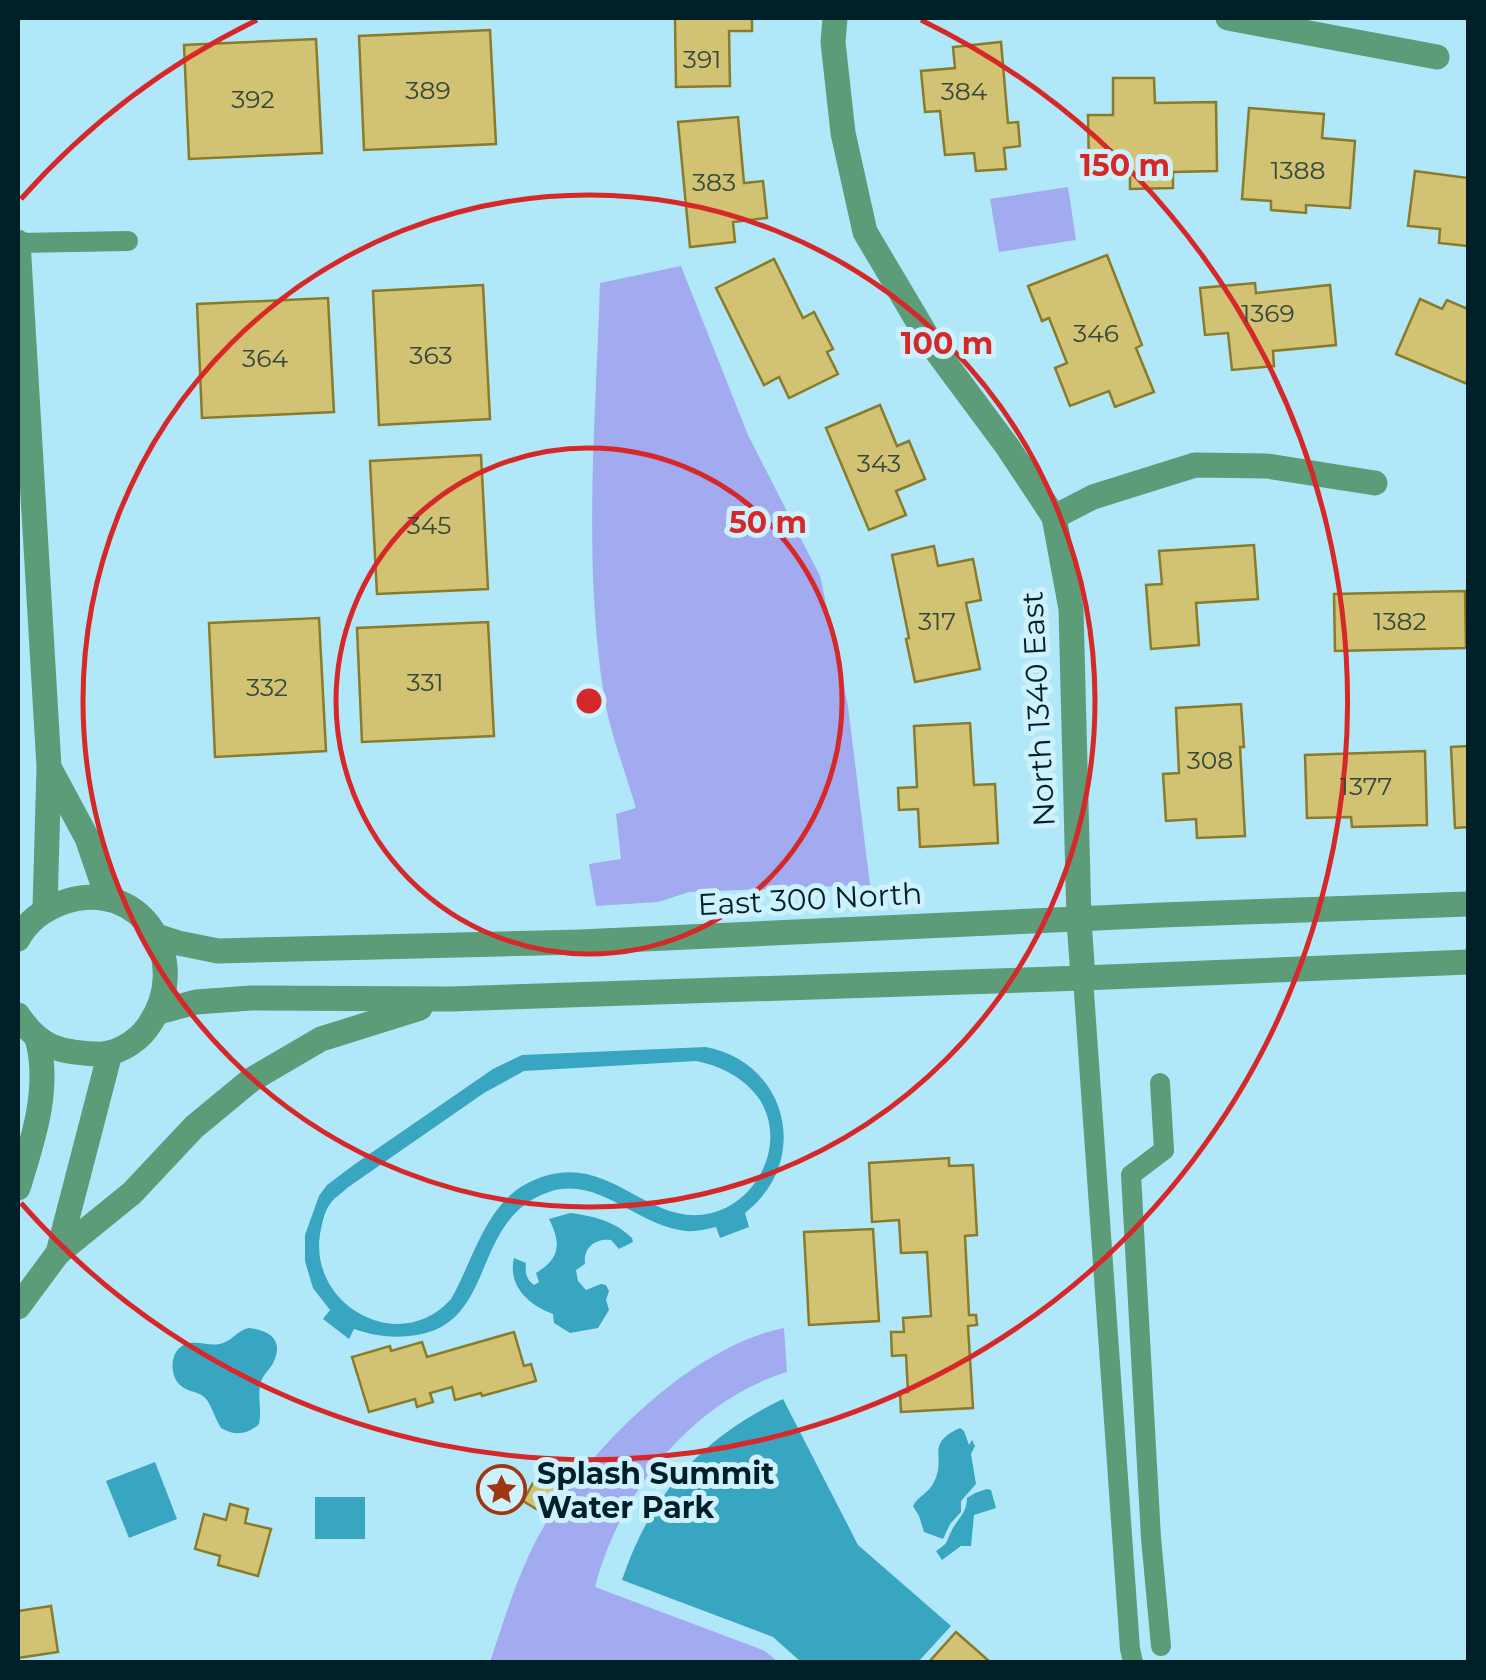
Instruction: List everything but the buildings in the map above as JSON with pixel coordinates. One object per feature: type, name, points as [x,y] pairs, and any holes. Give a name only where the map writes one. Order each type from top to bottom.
[{"type":"street","name":"North 1340 East","points":[[835,18],[844,133],[864,232],[932,345],[1007,446],[1054,518],[1071,609],[1083,978]]},
{"type":"street","points":[[1228,18],[1437,56]]},
{"type":"street","points":[[18,242],[21,375],[49,767],[45,908]]},
{"type":"street","points":[[1054,518],[1094,497],[1195,465],[1267,466],[1375,483]]},
{"type":"street","points":[[49,767],[87,838],[108,899]]},
{"type":"street","points":[[18,1015],[37,1038],[62,1052],[102,1055],[127,1046],[143,1034],[159,1012],[167,984],[163,950],[147,922],[108,899],[80,897],[45,908],[19,933]]},
{"type":"street","name":"East 300 North","points":[[156,936],[218,952],[580,942],[1468,904]]},
{"type":"street","points":[[159,1012],[196,1002],[250,998],[450,1000],[1468,962]]},
{"type":"street","points":[[18,1307],[58,1253],[132,1193],[194,1127],[252,1080],[321,1039],[450,1000]]},
{"type":"street","points":[[18,1188],[42,1090],[37,1038]]},
{"type":"street","points":[[58,1253],[110,1053]]},
{"type":"lane","points":[[18,242],[128,241]]},
{"type":"lane","points":[[1083,978],[1128,1629],[1134,1662]]},
{"type":"lane","points":[[1160,1083],[1164,1150],[1131,1174],[1151,1538],[1161,1646]]},
{"type":"shaded area","points":[[1068,187],[1076,240],[999,252],[990,199]]},
{"type":"shaded area","points":[[681,266],[748,435],[820,576],[848,706],[870,885],[689,892],[658,902],[596,906],[589,864],[621,859],[616,814],[636,808],[609,719],[597,640],[592,487],[600,283]]},
{"type":"shaded area","points":[[706,1047],[734,1057],[756,1073],[772,1093],[781,1117],[784,1142],[778,1168],[766,1192],[745,1213],[749,1227],[720,1238],[716,1227],[690,1231],[668,1227],[585,1190],[549,1192],[524,1205],[507,1223],[462,1309],[446,1324],[422,1334],[404,1336],[354,1329],[349,1339],[323,1319],[330,1310],[313,1288],[305,1261],[305,1235],[319,1196],[355,1164],[493,1069],[522,1055]],"holes":[[[696,1061],[732,1074],[747,1085],[768,1118],[768,1156],[761,1174],[736,1202],[700,1215],[678,1213],[598,1177],[553,1174],[526,1184],[500,1206],[481,1235],[451,1299],[431,1316],[408,1323],[385,1323],[343,1302],[329,1283],[320,1260],[320,1234],[332,1202],[484,1093],[524,1071]]]},
{"type":"shaded area","points":[[570,1213],[611,1223],[633,1242],[619,1249],[611,1240],[605,1240],[588,1249],[585,1264],[576,1270],[578,1281],[586,1290],[606,1285],[609,1310],[598,1328],[570,1333],[554,1323],[553,1314],[522,1294],[513,1268],[514,1258],[526,1263],[529,1280],[534,1285],[539,1282],[536,1273],[550,1262],[557,1243],[549,1219]]},
{"type":"shaded area","points":[[249,1328],[272,1337],[277,1353],[260,1386],[259,1424],[236,1433],[221,1428],[204,1397],[180,1385],[173,1364],[176,1352],[184,1345],[218,1344]]},
{"type":"shaded area","points":[[784,1328],[787,1372],[720,1405],[664,1455],[622,1518],[595,1587],[765,1651],[778,1662],[490,1662],[534,1544],[587,1466],[646,1405],[679,1378],[749,1339]]},
{"type":"shaded area","points":[[783,1399],[858,1545],[951,1626],[918,1662],[801,1662],[773,1637],[622,1580],[648,1521],[683,1472],[727,1432]]},
{"type":"shaded area","points":[[960,1428],[969,1445],[972,1440],[975,1446],[971,1454],[976,1484],[961,1501],[961,1512],[943,1539],[924,1532],[913,1506],[934,1482],[939,1446]]},
{"type":"shaded area","points":[[155,1462],[177,1519],[129,1538],[106,1481]]},
{"type":"shaded area","points":[[991,1490],[996,1508],[974,1515],[971,1546],[961,1546],[942,1560],[936,1551],[947,1542],[964,1512],[967,1498]]},
{"type":"shaded area","points":[[315,1497],[365,1497],[365,1539],[315,1539]]},
{"type":"place","name":"Splash Summit Water Park","points":[[502,1490]]}]
